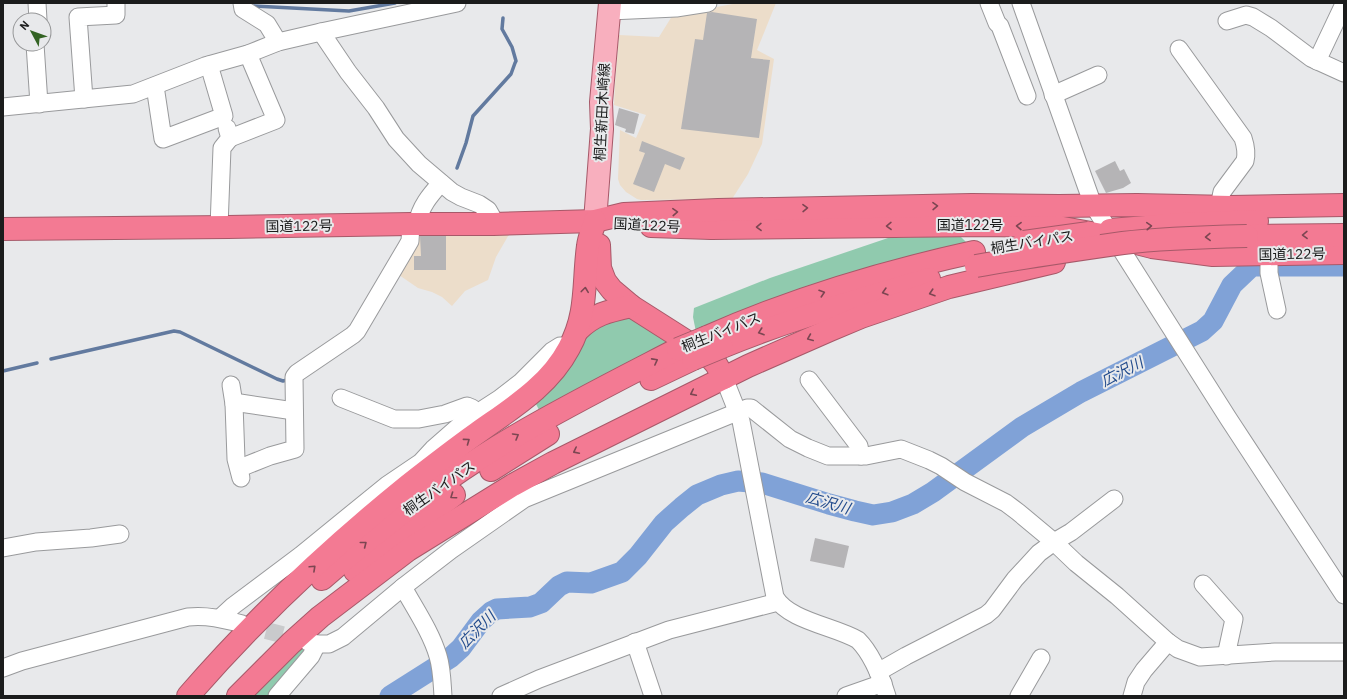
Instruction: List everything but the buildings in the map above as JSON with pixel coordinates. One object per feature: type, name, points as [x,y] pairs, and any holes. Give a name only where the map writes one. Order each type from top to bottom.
[{"type":"highway","name":"国道122号","points":[[3,229],[493,224],[595,220],[624,214],[718,210],[1093,205],[1344,205]]},
{"type":"highway","points":[[238,696],[320,617],[408,550],[513,485],[553,463],[772,354],[861,317],[949,287],[1101,250],[1110,243],[1114,237],[1098,224],[1085,217],[1047,212],[1004,211],[992,206]]},
{"type":"highway","name":"国道122号","points":[[595,220],[617,226],[711,228],[974,225],[1052,226],[1114,237],[1141,245],[1213,255],[1344,253]]},
{"type":"highway","points":[[595,220],[599,245],[599,261],[602,274],[612,290],[631,306],[708,355],[716,364],[724,378]]},
{"type":"highway","points":[[574,338],[586,288],[588,245],[595,220]]},
{"type":"highway","name":"桐生バイパス","points":[[1247,229],[1344,220]]},
{"type":"highway","name":"桐生バイパス","points":[[205,696],[246,651],[323,578],[434,490],[510,439],[548,417],[715,342],[736,324],[819,293],[902,269],[975,259],[1057,236],[1183,224],[1344,235]]},
{"type":"highway","points":[[188,696],[241,637],[404,481],[451,452],[538,388],[552,373],[574,338],[588,321],[603,313],[631,306]]},
{"type":"highway","name":"桐生バイパス","points":[[226,696],[296,624],[334,589],[374,555],[443,502],[516,454],[580,415],[626,391],[686,354]]},
{"type":"main road","name":"桐生新田木崎線","points":[[595,220],[602,129],[601,102],[610,7]]},
{"type":"street","points":[[84,99],[78,17],[116,15],[116,3]]},
{"type":"street","points":[[242,3],[243,9],[267,24],[278,42]]},
{"type":"street","points":[[3,108],[133,94],[278,42],[457,3]]},
{"type":"street","points":[[610,7],[676,8],[708,3]]},
{"type":"street","points":[[989,3],[997,23],[1000,26],[1028,96]]},
{"type":"street","points":[[1021,3],[1093,205],[1228,418],[1344,595]]},
{"type":"street","points":[[1317,61],[1344,4]]},
{"type":"street","points":[[1227,21],[1243,9],[1311,58],[1344,73]]},
{"type":"street","points":[[321,32],[348,72],[376,108],[396,139],[418,164],[461,197],[480,204],[488,210],[492,217],[493,224]]},
{"type":"street","points":[[1012,58],[1037,49]]},
{"type":"street","points":[[1179,49],[1242,138],[1246,147],[1247,155],[1245,161],[1222,192],[1219,206]]},
{"type":"street","points":[[35,52],[39,104]]},
{"type":"street","points":[[219,227],[222,148],[230,138],[276,120],[248,54]]},
{"type":"street","points":[[209,66],[230,138]]},
{"type":"street","points":[[1053,95],[1098,75]]},
{"type":"street","points":[[155,86],[163,139],[224,116]]},
{"type":"street","points":[[231,385],[234,404],[236,459],[240,473],[270,456],[295,449],[294,376],[353,336],[357,331],[406,248],[410,240],[414,224],[425,203],[441,183]]},
{"type":"street","points":[[1269,254],[1269,273],[1277,310]]},
{"type":"street","points":[[220,618],[233,606],[301,555],[387,485],[404,481],[433,450],[457,428],[521,382],[552,351],[574,338]]},
{"type":"street","points":[[724,378],[738,412],[752,474],[754,492],[774,591],[778,602],[799,616],[858,640],[863,645],[883,684]]},
{"type":"street","points":[[809,380],[858,446],[861,456]]},
{"type":"street","points":[[341,398],[394,419],[419,419],[445,414],[467,406],[472,408],[476,414]]},
{"type":"street","points":[[234,404],[240,403],[294,411]]},
{"type":"street","points":[[276,696],[311,656],[312,643],[329,644],[343,637],[403,587],[451,550],[524,498],[747,408],[751,408],[790,439],[828,456],[861,456],[901,449],[950,472],[965,482],[1006,503],[1054,542],[1076,563],[1178,649],[1200,657],[1226,656],[1245,653],[1344,652]]},
{"type":"street","points":[[846,696],[883,684],[906,656],[986,615],[992,610],[1016,579],[1039,553],[1071,532],[1114,499]]},
{"type":"street","points":[[3,548],[36,542],[91,538],[120,534]]},
{"type":"street","points":[[1203,584],[1234,619],[1226,656]]},
{"type":"street","points":[[403,587],[427,630],[438,655],[442,675],[443,696]]},
{"type":"street","points":[[508,695],[539,679],[635,642],[676,628],[778,602]]},
{"type":"street","points":[[3,668],[22,661],[188,617],[202,616],[220,618],[242,624]]},
{"type":"street","points":[[635,642],[653,696]]},
{"type":"street","points":[[1132,696],[1136,682],[1144,670],[1168,642]]},
{"type":"street","points":[[1018,696],[1041,658]]},
{"type":"shaded area","points":[[738,3],[776,3],[757,50],[774,59],[762,144],[748,174],[732,199],[637,199],[626,192],[620,185],[618,179],[620,130],[636,138],[646,115],[614,105],[619,35],[659,37],[674,13]]},
{"type":"shaded area","points":[[511,231],[496,257],[488,280],[465,291],[452,306],[442,297],[418,288],[399,275],[418,244],[420,234]]},
{"type":"green space","points":[[960,236],[970,246],[696,332],[693,317],[694,308],[770,278],[888,238]]},
{"type":"green space","points":[[627,316],[672,343],[540,412],[533,398],[588,327]]},
{"type":"green space","points":[[305,644],[306,654],[270,696],[249,696]]},
{"type":"waterway","points":[[254,6],[349,11],[395,3]]},
{"type":"waterway","points":[[457,168],[466,143],[473,116],[511,74],[516,61],[512,47],[502,29],[503,18]]},
{"type":"waterway","name":"広沢川","points":[[390,696],[450,658],[461,648],[481,621],[491,612],[497,609],[530,607],[541,603],[559,586],[567,582],[591,583],[622,572],[638,556],[664,523],[682,507],[697,495],[721,485],[738,481],[762,483],[829,504],[873,515],[892,512],[913,504],[933,492],[1022,427],[1081,392],[1202,331],[1213,321],[1232,285],[1252,266],[1261,266]]},
{"type":"waterway","name":"広沢川","points":[[1276,266],[1344,266]]},
{"type":"waterway","points":[[51,359],[174,331],[180,332],[277,379],[283,381],[287,380]]},
{"type":"waterway","points":[[3,371],[37,363]]},
{"type":"tunnel","points":[[242,624],[306,641]]}]
